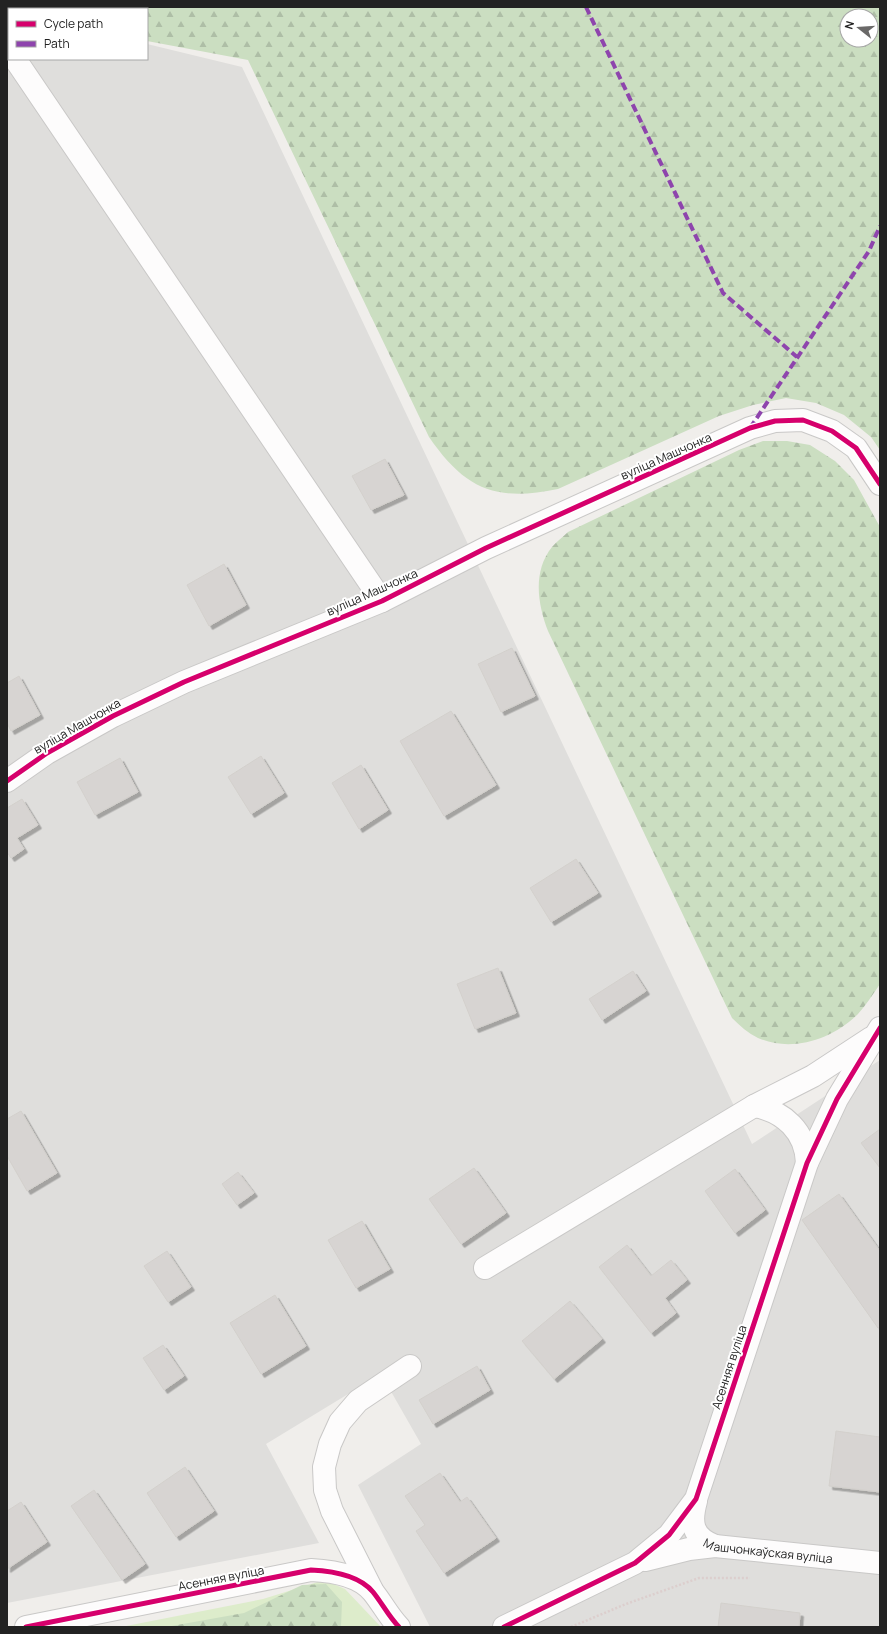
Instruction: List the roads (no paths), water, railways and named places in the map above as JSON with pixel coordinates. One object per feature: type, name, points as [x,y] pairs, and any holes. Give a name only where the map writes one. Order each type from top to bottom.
[{"type":"street","points":[[16,60],[382,601]]},
{"type":"street","name":"вуліца Машчонка","points":[[7,781],[47,753],[112,716],[184,682],[382,601],[486,548],[750,428],[775,421],[803,420],[832,431],[856,448],[880,484]]},
{"type":"street","name":"Асенняя вуліца","points":[[485,1268],[754,1106],[813,1076],[878,1031]]},
{"type":"street","name":"Асенняя вуліца","points":[[504,1627],[635,1563],[669,1534],[696,1499],[807,1163],[837,1099],[878,1031]]},
{"type":"street","points":[[754,1106],[768,1108],[789,1122],[804,1144],[807,1163]]},
{"type":"street","points":[[372,1591],[332,1511],[325,1490],[324,1468],[330,1444],[340,1422],[358,1401],[410,1366]]},
{"type":"street","name":"Машчонкаўская вуліца","points":[[696,1499],[692,1521],[694,1529],[706,1542],[715,1546],[880,1563]]},
{"type":"street","points":[[635,1563],[676,1551],[715,1546]]},
{"type":"street","name":"Асенняя вуліца","points":[[26,1627],[311,1570],[339,1573],[363,1584],[372,1591],[398,1627]]}]
